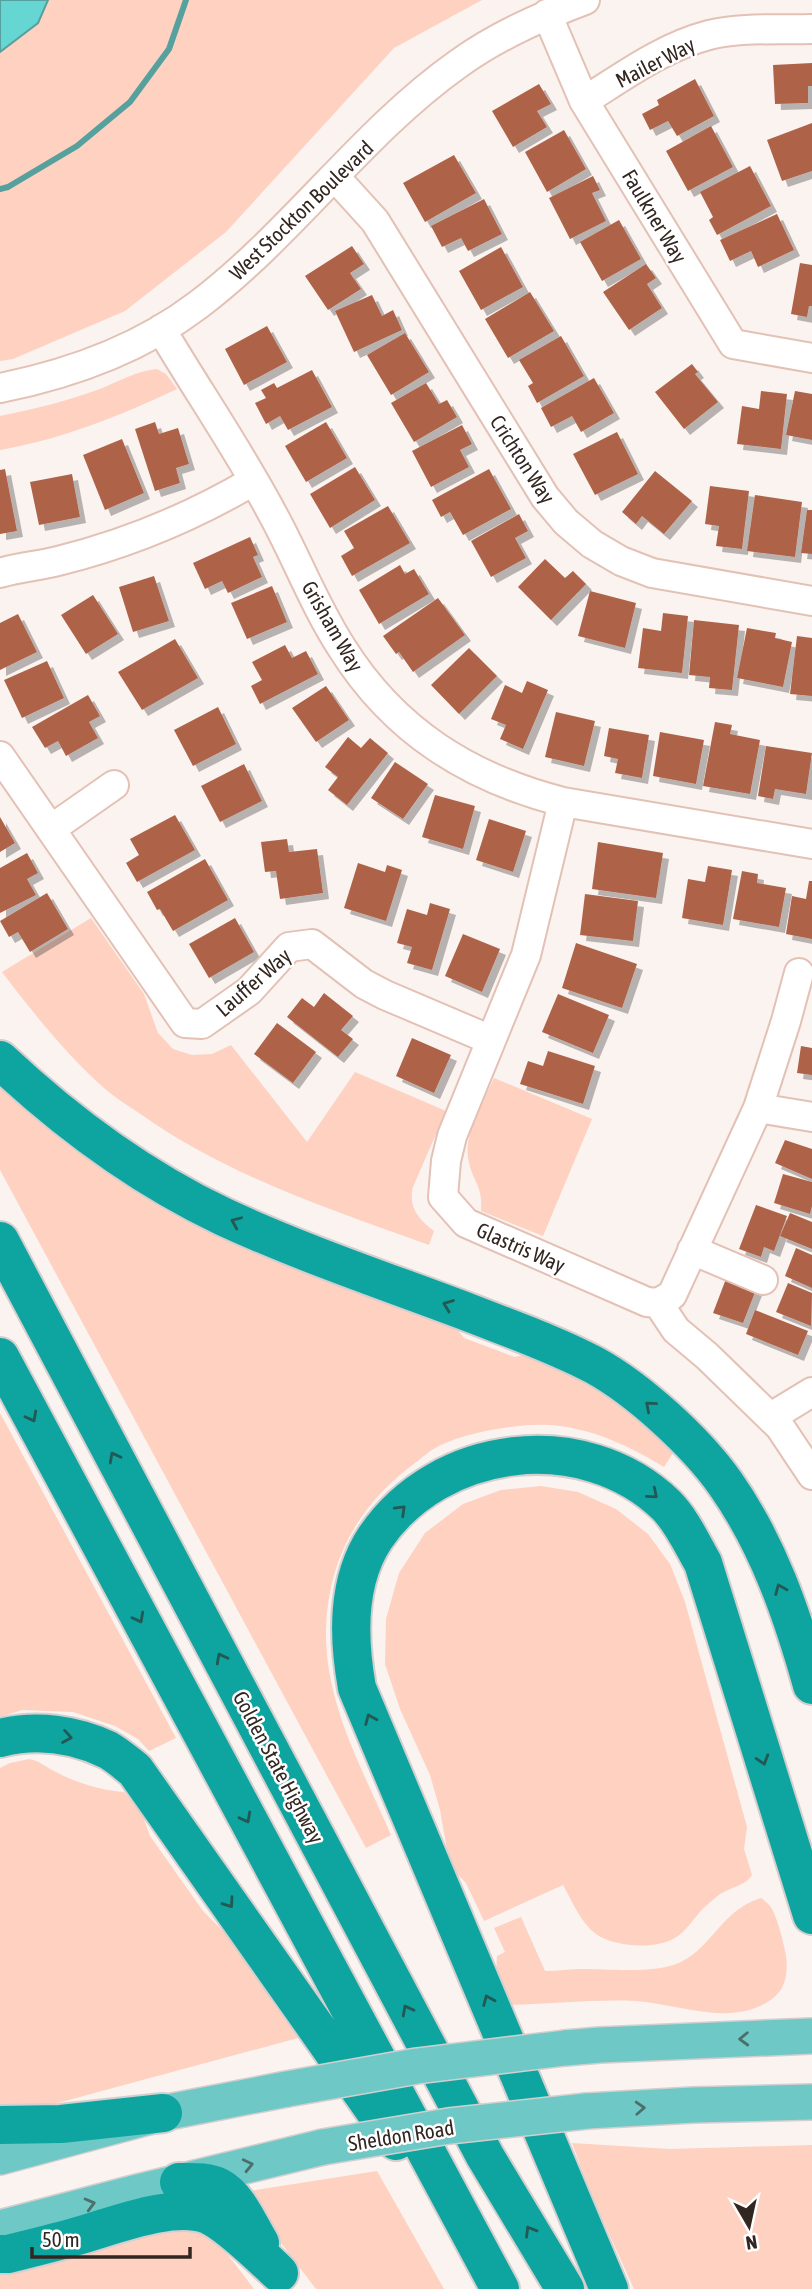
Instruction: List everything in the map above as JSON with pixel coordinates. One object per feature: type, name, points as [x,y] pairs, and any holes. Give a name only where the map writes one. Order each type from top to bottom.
[{"type":"highway","points":[[0,1060],[40,1097],[100,1145],[152,1179],[224,1216],[303,1250],[528,1335],[595,1366],[641,1398],[688,1440],[724,1482],[759,1538],[785,1599],[812,1685]]},
{"type":"highway","name":"Golden State Highway","points":[[0,1241],[485,2156],[565,2289]]},
{"type":"highway","points":[[0,1357],[500,2289]]},
{"type":"highway","points":[[609,2289],[357,1688],[350,1652],[351,1608],[358,1574],[374,1539],[396,1513],[421,1491],[448,1474],[484,1461],[528,1455],[583,1459],[617,1471],[642,1485],[668,1507],[703,1563],[812,1915]]},
{"type":"highway","points":[[0,1738],[45,1733],[79,1740],[110,1751],[135,1770],[500,2289]]},
{"type":"highway","points":[[0,2125],[61,2124],[163,2113]]},
{"type":"highway","points":[[180,2182],[205,2183],[220,2187],[232,2198],[285,2281]]},
{"type":"highway","points":[[0,2254],[142,2218],[170,2212],[193,2211],[210,2216],[241,2239],[285,2281]]},
{"type":"main road","points":[[0,2157],[163,2113],[417,2066],[600,2045],[812,2036]]},
{"type":"main road","name":"Sheldon Road","points":[[0,2228],[323,2147],[449,2126],[587,2111],[812,2102]]},
{"type":"street","name":"West Stockton Boulevard","points":[[0,388],[78,368],[117,352],[160,330],[197,306],[236,275],[419,94],[458,63],[547,14],[585,0]]},
{"type":"street","name":"Faulkner Way","points":[[547,14],[584,101],[733,344],[812,358]]},
{"type":"street","name":"Mailer Way","points":[[584,101],[685,43],[742,30],[812,29]]},
{"type":"street","name":"Crichton Way","points":[[335,177],[375,221],[545,497],[566,522],[592,544],[621,561],[652,573],[812,601]]},
{"type":"street","name":"Grisham Way","points":[[160,330],[271,510],[341,648],[368,684],[398,717],[422,737],[461,764],[503,784],[563,802],[812,844]]},
{"type":"street","points":[[0,573],[120,544],[178,520],[253,481]]},
{"type":"street","name":"Lauffer Way","points":[[0,757],[185,1023],[202,1024],[249,991],[289,947],[312,944],[365,984],[385,995],[491,1040]]},
{"type":"street","points":[[51,829],[114,785]]},
{"type":"street","name":"Glastris Way","points":[[563,802],[526,955],[452,1136],[446,1161],[443,1197],[466,1223],[647,1302],[659,1303]]},
{"type":"street","points":[[799,973],[758,1108],[672,1295],[659,1303],[676,1330],[707,1356],[780,1427],[812,1475]]},
{"type":"street","points":[[758,1108],[812,1117]]},
{"type":"street","points":[[692,1250],[762,1281]]},
{"type":"street","points":[[771,1417],[812,1392]]},
{"type":"shaded area","points":[[48,0],[482,0],[394,48],[226,232],[125,311],[13,359],[0,361],[0,52],[38,23]]},
{"type":"shaded area","points":[[157,369],[166,374],[177,389],[90,426],[46,440],[0,450],[0,416],[75,397],[135,374]]},
{"type":"shaded area","points":[[91,918],[144,994],[158,1033],[173,1049],[192,1055],[212,1054],[231,1045],[307,1142],[355,1072],[446,1111],[412,1194],[413,1207],[423,1222],[434,1231],[429,1245],[279,1189],[207,1155],[121,1101],[90,1075],[50,1033],[2,972]]},
{"type":"shaded area","points":[[0,1078],[450,1320],[464,1338],[515,1357],[533,1352],[581,1378],[628,1408],[675,1450],[664,1467],[624,1445],[581,1430],[538,1425],[492,1430],[462,1437],[431,1450],[395,1479],[363,1515],[340,1557],[328,1603],[326,1629],[331,1683],[338,1709],[391,1835],[366,1848],[0,1170]]},
{"type":"shaded area","points":[[494,1078],[592,1119],[543,1236],[481,1211],[479,1191],[469,1163],[468,1141]]},
{"type":"shaded area","points":[[0,1413],[176,1738],[149,1751],[138,1739],[115,1726],[73,1712],[22,1710],[0,1717]]},
{"type":"shaded area","points":[[541,1486],[578,1492],[616,1509],[648,1534],[670,1564],[685,1602],[747,1827],[744,1849],[752,1875],[742,1884],[718,1895],[678,1936],[660,1944],[637,1946],[604,1939],[581,1918],[563,1885],[484,1921],[466,1883],[453,1870],[449,1861],[440,1810],[430,1775],[400,1709],[385,1664],[386,1619],[399,1573],[425,1533],[463,1504],[501,1490]]},
{"type":"shaded area","points":[[29,1759],[78,1782],[124,1792],[141,1811],[150,1836],[203,1911],[225,1933],[298,2038],[28,2111],[0,2108],[0,1768]]},
{"type":"shaded area","points":[[761,1898],[771,1908],[781,1932],[787,1968],[785,1980],[777,1995],[757,2008],[723,2013],[636,2001],[507,2005],[496,1977],[497,1956],[505,1952],[494,1928],[521,1917],[545,1971],[659,1968],[671,1966],[692,1955],[727,1919]]},
{"type":"shaded area","points":[[572,2143],[670,2149],[812,2145],[812,2289],[634,2289],[590,2192]]},
{"type":"shaded area","points":[[377,2171],[444,2289],[316,2289],[246,2197],[249,2191]]},
{"type":"shaded area","points":[[172,2228],[202,2228],[222,2247],[254,2289],[0,2289],[0,2275]]},
{"type":"water","points":[[0,0],[48,0],[38,23],[0,52]]},
{"type":"building","points":[[812,63],[812,86],[808,86],[808,103],[775,104],[773,65]]},
{"type":"building","points":[[695,79],[714,116],[677,136],[668,121],[650,130],[642,114],[659,105],[657,100]]},
{"type":"building","points":[[539,84],[551,104],[537,111],[547,127],[513,147],[492,111]]},
{"type":"building","points":[[812,123],[812,171],[782,181],[767,140]]},
{"type":"building","points":[[711,126],[733,167],[688,191],[666,151]]},
{"type":"building","points":[[564,130],[586,169],[547,192],[525,152]]},
{"type":"building","points":[[454,155],[476,193],[425,222],[403,183]]},
{"type":"building","points":[[750,166],[771,206],[717,235],[709,220],[713,217],[700,192]]},
{"type":"building","points":[[593,176],[600,190],[592,193],[606,221],[570,239],[549,198]]},
{"type":"building","points":[[484,199],[502,234],[468,251],[461,238],[442,247],[431,226]]},
{"type":"building","points":[[777,214],[794,250],[758,267],[751,251],[730,261],[720,240]]},
{"type":"building","points":[[619,220],[641,259],[602,281],[580,242]]},
{"type":"building","points":[[352,246],[364,264],[350,273],[361,289],[328,310],[305,276]]},
{"type":"building","points":[[501,247],[523,287],[481,310],[459,271]]},
{"type":"building","points":[[800,263],[812,265],[812,306],[809,306],[807,317],[791,314]]},
{"type":"building","points":[[646,264],[656,278],[647,284],[662,308],[629,330],[603,292]]},
{"type":"building","points":[[530,292],[554,331],[508,358],[485,319]]},
{"type":"building","points":[[372,295],[382,316],[393,310],[402,330],[354,352],[335,311]]},
{"type":"building","points":[[267,326],[287,362],[244,385],[225,349]]},
{"type":"building","points":[[405,333],[429,372],[391,395],[367,355]]},
{"type":"building","points":[[561,336],[584,376],[537,403],[528,386],[533,383],[519,360]]},
{"type":"building","points":[[692,364],[698,372],[695,374],[718,402],[684,429],[655,392]]},
{"type":"building","points":[[312,370],[332,407],[288,430],[280,416],[266,424],[255,403],[266,398],[261,390],[274,383],[277,388]]},
{"type":"building","points":[[594,378],[614,413],[581,432],[572,416],[551,427],[541,408]]},
{"type":"building","points":[[426,383],[439,404],[447,400],[457,417],[414,442],[391,403]]},
{"type":"building","points":[[761,391],[787,394],[781,449],[737,444],[742,406],[759,409]]},
{"type":"building","points":[[795,391],[812,394],[812,440],[786,435]]},
{"type":"building","points":[[155,422],[159,434],[178,428],[189,464],[176,468],[180,483],[155,491],[135,429]]},
{"type":"building","points":[[326,422],[347,458],[306,482],[285,446]]},
{"type":"building","points":[[462,425],[472,444],[460,450],[469,467],[431,487],[412,451]]},
{"type":"building","points":[[617,432],[638,474],[595,495],[573,454]]},
{"type":"building","points":[[122,439],[144,493],[105,510],[83,455]]},
{"type":"building","points":[[355,467],[375,500],[330,528],[310,494]]},
{"type":"building","points":[[5,469],[17,531],[0,534],[0,470]]},
{"type":"building","points":[[489,469],[511,509],[463,535],[450,512],[441,517],[432,500]]},
{"type":"building","points":[[655,471],[692,501],[664,534],[642,516],[636,524],[622,512]]},
{"type":"building","points":[[72,474],[80,517],[39,525],[30,482]]},
{"type":"building","points":[[710,486],[749,491],[742,549],[716,546],[719,526],[705,524]]},
{"type":"building","points":[[755,495],[802,502],[795,557],[747,551]]},
{"type":"building","points":[[388,506],[410,543],[352,576],[341,556],[354,548],[344,531]]},
{"type":"building","points":[[807,510],[812,510],[812,554],[801,553]]},
{"type":"building","points":[[519,514],[528,531],[515,538],[526,558],[491,577],[471,541]]},
{"type":"building","points":[[250,537],[258,555],[253,557],[262,577],[228,593],[222,581],[205,589],[193,563]]},
{"type":"building","points":[[545,559],[565,578],[573,571],[586,584],[551,620],[518,587]]},
{"type":"building","points":[[400,565],[405,574],[414,569],[429,594],[379,624],[359,590]]},
{"type":"building","points":[[154,576],[169,621],[133,632],[119,587]]},
{"type":"building","points":[[272,586],[287,622],[247,639],[231,603]]},
{"type":"building","points":[[590,591],[636,603],[625,648],[578,636]]},
{"type":"building","points":[[93,595],[118,634],[86,654],[61,615]]},
{"type":"building","points":[[438,598],[465,635],[413,672],[383,636]]},
{"type":"building","points":[[663,613],[688,616],[682,673],[638,668],[643,628],[661,631]]},
{"type":"building","points":[[18,614],[37,652],[0,670],[0,623]]},
{"type":"building","points":[[694,620],[739,625],[732,690],[709,688],[710,677],[689,675]]},
{"type":"building","points":[[747,628],[776,633],[775,638],[792,642],[783,687],[737,678]]},
{"type":"building","points":[[797,636],[812,638],[812,696],[790,694]]},
{"type":"building","points":[[175,639],[198,678],[142,710],[118,672]]},
{"type":"building","points":[[285,645],[292,658],[306,651],[318,674],[260,704],[251,686],[262,680],[252,662]]},
{"type":"building","points":[[469,648],[497,676],[459,714],[431,685]]},
{"type":"building","points":[[47,661],[64,698],[22,718],[4,680]]},
{"type":"building","points":[[527,681],[548,690],[523,749],[500,739],[506,725],[491,719],[505,685],[522,693]]},
{"type":"building","points":[[326,686],[349,720],[316,742],[292,708]]},
{"type":"building","points":[[88,695],[100,716],[89,722],[98,738],[66,756],[58,741],[45,748],[32,727]]},
{"type":"building","points":[[218,707],[236,744],[193,766],[174,730]]},
{"type":"building","points":[[556,712],[595,721],[584,766],[545,757]]},
{"type":"building","points":[[715,722],[732,725],[730,734],[760,740],[750,794],[703,786]]},
{"type":"building","points":[[609,728],[649,735],[642,778],[615,773],[618,759],[604,756]]},
{"type":"building","points":[[660,732],[704,740],[696,784],[653,776]]},
{"type":"building","points":[[348,737],[361,748],[370,738],[388,753],[347,805],[328,790],[338,777],[325,767]]},
{"type":"building","points":[[766,746],[812,753],[806,794],[775,789],[773,799],[758,796]]},
{"type":"building","points":[[395,762],[428,784],[403,819],[371,798]]},
{"type":"building","points":[[244,764],[262,801],[220,822],[201,786]]},
{"type":"building","points":[[435,795],[475,806],[463,849],[422,837]]},
{"type":"building","points":[[175,815],[195,850],[137,882],[126,863],[139,855],[130,839]]},
{"type":"building","points":[[0,817],[15,843],[0,852]]},
{"type":"building","points":[[489,819],[526,831],[513,872],[476,860]]},
{"type":"building","points":[[287,839],[289,852],[317,849],[323,893],[280,899],[276,871],[265,872],[261,842]]},
{"type":"building","points":[[598,842],[663,853],[656,898],[592,889]]},
{"type":"building","points":[[27,853],[38,873],[27,879],[36,895],[0,913],[0,868]]},
{"type":"building","points":[[205,859],[228,900],[173,931],[147,892]]},
{"type":"building","points":[[358,863],[385,872],[387,865],[402,870],[386,921],[344,908]]},
{"type":"building","points":[[708,866],[732,870],[723,925],[682,918],[688,879],[705,882]]},
{"type":"building","points":[[742,871],[758,874],[757,883],[786,888],[779,927],[733,919]]},
{"type":"building","points":[[809,881],[812,881],[812,939],[786,934],[792,896],[806,899]]},
{"type":"building","points":[[47,893],[68,929],[30,952],[18,932],[9,937],[0,921]]},
{"type":"building","points":[[585,894],[638,901],[633,941],[580,935]]},
{"type":"building","points":[[430,903],[450,909],[432,970],[407,963],[412,947],[397,943],[407,909],[427,915]]},
{"type":"building","points":[[235,918],[254,952],[209,978],[189,944]]},
{"type":"building","points":[[463,934],[500,949],[482,992],[445,976]]},
{"type":"building","points":[[576,943],[637,964],[622,1008],[562,988]]},
{"type":"building","points":[[324,993],[353,1016],[341,1030],[353,1039],[338,1057],[287,1017],[302,998],[314,1007]]},
{"type":"building","points":[[558,994],[609,1015],[593,1053],[542,1032]]},
{"type":"building","points":[[277,1023],[316,1052],[293,1083],[254,1054]]},
{"type":"building","points":[[412,1038],[451,1055],[434,1093],[396,1076]]},
{"type":"building","points":[[801,1046],[812,1048],[812,1075],[797,1073]]},
{"type":"building","points":[[548,1051],[595,1066],[583,1104],[520,1084],[528,1061],[543,1066]]},
{"type":"building","points":[[785,1140],[812,1149],[812,1179],[775,1163]]},
{"type":"building","points":[[783,1174],[812,1182],[810,1214],[774,1203]]},
{"type":"building","points":[[756,1205],[787,1216],[774,1251],[764,1247],[761,1257],[739,1249]]},
{"type":"building","points":[[790,1213],[812,1222],[812,1249],[780,1236]]},
{"type":"building","points":[[796,1248],[812,1255],[812,1288],[785,1276]]},
{"type":"building","points":[[729,1271],[759,1282],[743,1323],[713,1313]]},
{"type":"building","points":[[788,1283],[812,1293],[811,1326],[776,1312]]},
{"type":"building","points":[[755,1310],[808,1331],[798,1355],[746,1334]]},
{"type":"waterway","points":[[0,189],[8,187],[77,146],[130,102],[169,49],[186,0]]}]
